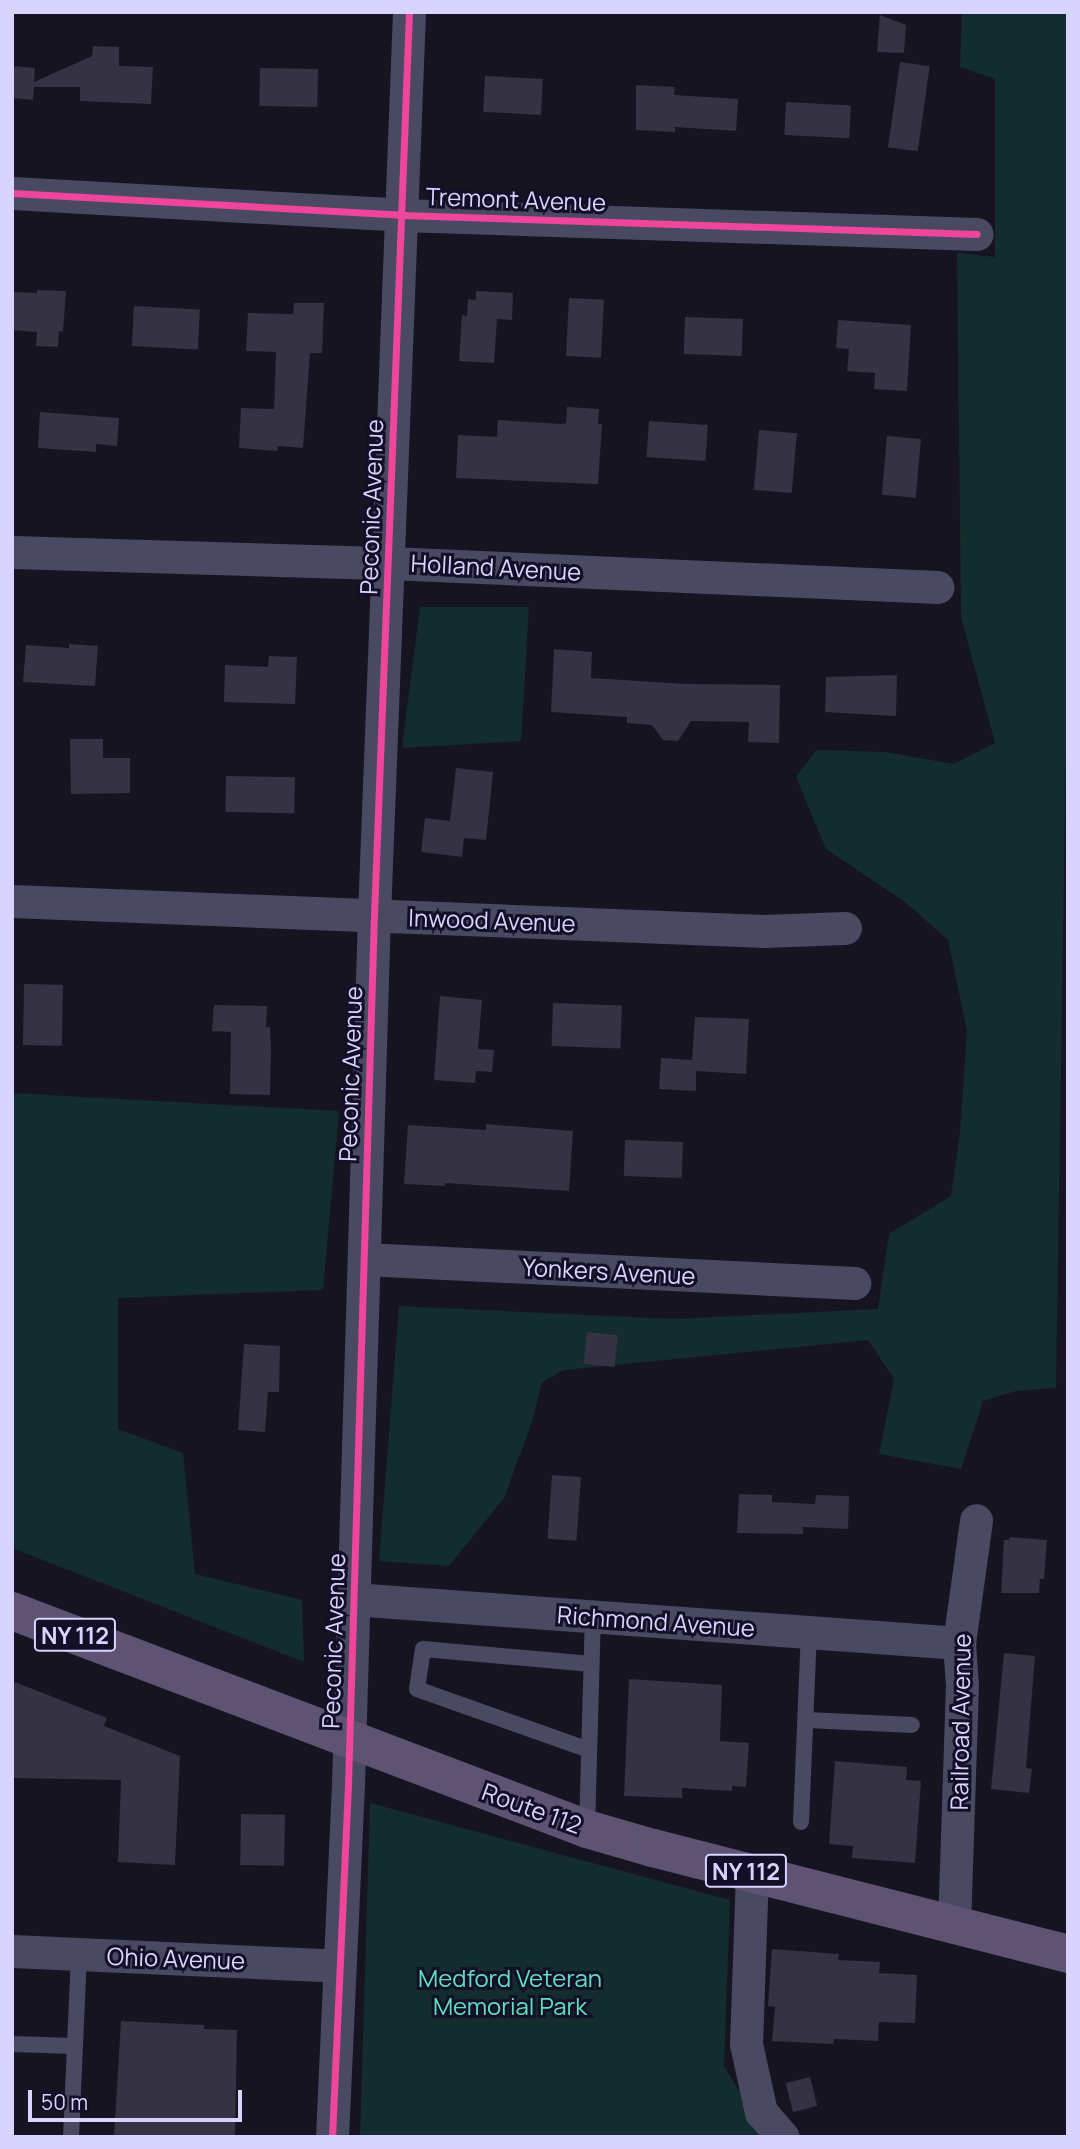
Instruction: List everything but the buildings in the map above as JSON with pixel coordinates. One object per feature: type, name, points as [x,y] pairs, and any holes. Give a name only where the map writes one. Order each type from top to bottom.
[{"type":"main road","name":"Route 112","points":[[12,1611],[587,1829],[1068,1954]]},
{"type":"street","name":"Peconic Avenue","points":[[332,2137],[349,1739],[374,915],[409,12]]},
{"type":"street","name":"Tremont Avenue","points":[[12,193],[402,215],[977,234]]},
{"type":"street","name":"Holland Avenue","points":[[12,552],[388,562],[937,587]]},
{"type":"street","name":"Inwood Avenue","points":[[12,901],[764,931],[845,928]]},
{"type":"street","name":"Yonkers Avenue","points":[[365,1259],[854,1283]]},
{"type":"street","name":"Railroad Avenue","points":[[954,1926],[962,1685],[959,1643],[976,1520]]},
{"type":"street","name":"Richmond Avenue","points":[[353,1599],[959,1643]]},
{"type":"street","points":[[752,1873],[746,2044],[761,2112],[783,2137]]},
{"type":"street","name":"Ohio Avenue","points":[[12,1951],[339,1966]]},
{"type":"lane","points":[[587,1829],[593,1616]]},
{"type":"lane","points":[[801,1822],[809,1632]]},
{"type":"lane","points":[[589,1750],[417,1689],[423,1648],[591,1664]]},
{"type":"lane","points":[[807,1720],[912,1725]]},
{"type":"lane","points":[[71,2137],[79,1954]]},
{"type":"lane","points":[[12,2045],[74,2046]]},
{"type":"green space","points":[[962,12],[1068,12],[1068,622],[1056,1388],[1016,1391],[983,1401],[961,1469],[879,1454],[894,1379],[868,1340],[564,1370],[542,1382],[532,1422],[504,1498],[449,1566],[379,1561],[399,1306],[674,1319],[878,1309],[889,1234],[951,1196],[960,1133],[967,1031],[948,940],[905,902],[826,849],[796,777],[816,750],[885,752],[954,764],[995,743],[961,617],[957,253],[995,257],[995,79],[960,67]]},
{"type":"green space","points":[[420,607],[529,607],[521,741],[402,748]]},
{"type":"green space","points":[[12,1093],[339,1111],[323,1290],[118,1298],[118,1429],[183,1453],[195,1574],[302,1600],[304,1662],[12,1548]]},
{"type":"green space","name":"Medford Veteran Memorial Park","points":[[370,1803],[730,1900],[724,2066],[767,2137],[360,2137]]},
{"type":"cycle path","points":[[332,2137],[348,1784],[374,915],[409,12]]},
{"type":"cycle path","points":[[12,193],[402,215],[977,234]]}]
